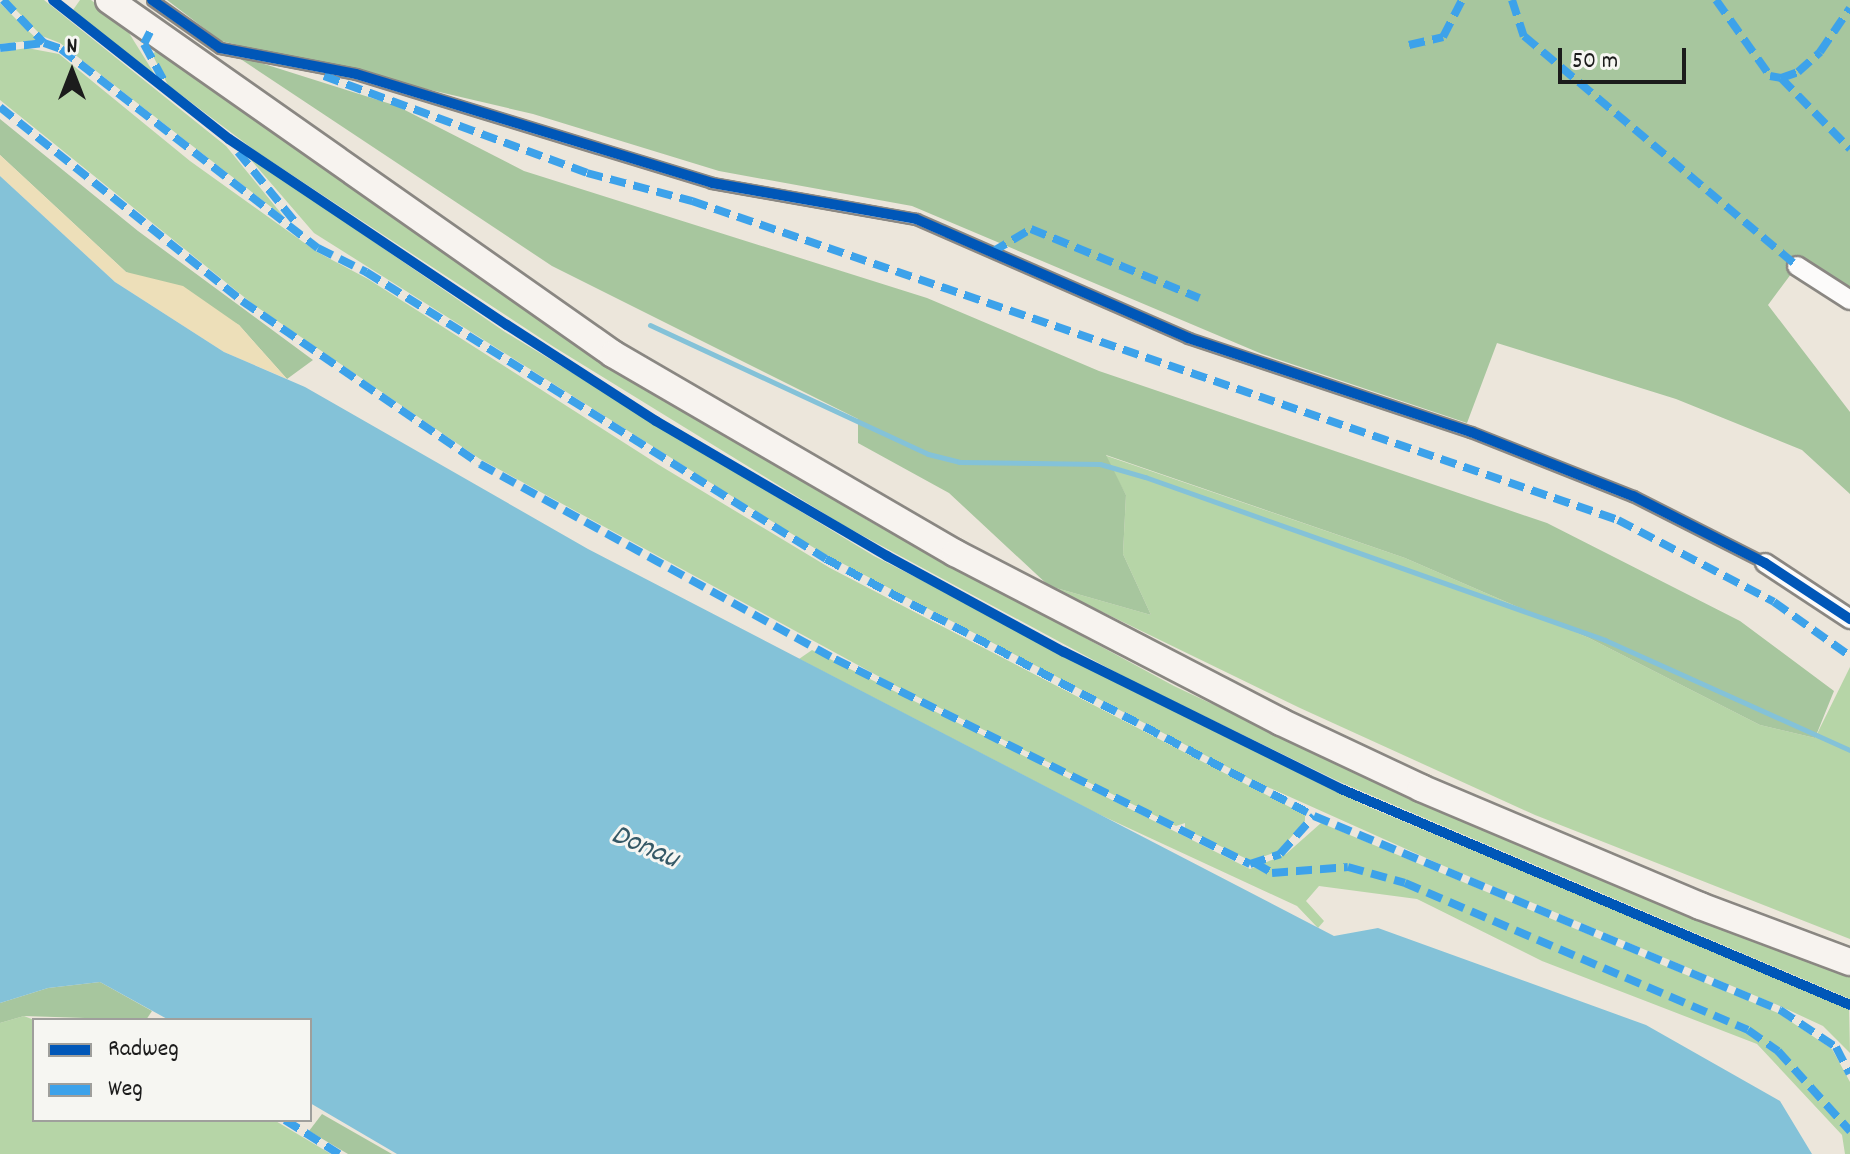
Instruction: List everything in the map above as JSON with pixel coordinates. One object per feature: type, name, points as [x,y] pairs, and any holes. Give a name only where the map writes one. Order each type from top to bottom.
[{"type":"main road","points":[[109,0],[613,354],[955,553],[1281,722],[1421,788],[1700,906],[1850,962]]},
{"type":"street","points":[[1797,266],[1850,300]]},
{"type":"street","points":[[1765,563],[1850,619]]},
{"type":"lane","points":[[152,0],[220,48],[356,74],[712,183],[916,219],[1188,338],[1471,432],[1633,496],[1765,563]]},
{"type":"green space","points":[[6,0],[44,0],[226,146],[284,217],[60,43],[42,36]]},
{"type":"green space","points":[[80,0],[91,0],[124,25],[157,78],[73,10]]},
{"type":"green space","points":[[167,0],[1850,0],[1850,295],[1797,266],[1768,305],[1850,412],[1850,494],[1802,450],[1676,399],[1497,343],[1467,423],[1262,354],[912,206],[719,171],[533,114],[221,41]]},
{"type":"green space","points":[[0,3],[19,22],[38,40],[0,44]]},
{"type":"green space","points":[[27,48],[59,54],[190,161],[317,252],[368,279],[659,465],[830,568],[1305,815],[1305,821],[1279,851],[1251,861],[1185,829],[1185,823],[1176,826],[900,688],[480,459],[254,305],[0,100],[0,52]]},
{"type":"green space","points":[[158,50],[557,331],[869,521],[1174,686],[1382,784],[1850,973],[1850,999],[1340,782],[1134,682],[843,525],[554,347],[257,152],[168,85],[152,54]]},
{"type":"green space","points":[[233,54],[397,106],[524,171],[927,298],[1099,371],[1547,523],[1740,621],[1834,691],[1815,738],[1760,725],[1589,638],[1405,558],[1106,455],[1126,495],[1123,554],[1151,615],[1049,586],[949,493],[858,443],[858,419],[552,266]]},
{"type":"green space","points":[[0,119],[138,231],[313,360],[287,379],[239,325],[126,272],[0,155]]},
{"type":"green space","points":[[245,153],[505,332],[874,556],[1364,805],[1849,1007],[1850,1053],[1823,1026],[1780,1006],[1444,866],[1252,780],[819,551],[314,233]]},
{"type":"green space","points":[[1104,455],[1405,558],[1589,638],[1760,725],[1815,738],[1850,667],[1850,939],[1535,815],[1300,708],[1049,586],[1151,615],[1123,554],[1126,495]]},
{"type":"green space","points":[[812,650],[1250,869],[1286,854],[1321,823],[1778,1013],[1832,1049],[1850,1082],[1850,1154],[1845,1154],[1842,1135],[1757,1044],[1542,961],[1417,899],[1319,886],[1306,901],[1324,921],[1318,928],[1297,906],[1094,812],[799,659]]},
{"type":"green space","points":[[100,982],[152,1011],[147,1018],[24,1016],[0,1023],[0,1003],[48,988]]},
{"type":"green space","points":[[24,1016],[32,1019],[32,1122],[277,1122],[331,1154],[0,1154],[0,1023]]},
{"type":"green space","points":[[322,1114],[392,1154],[348,1154],[309,1131]]},
{"type":"sand","points":[[0,155],[126,272],[183,286],[239,325],[287,379],[224,352],[115,282],[0,176]]},
{"type":"water","name":"Donau","points":[[0,176],[115,282],[224,352],[305,387],[588,549],[1334,936],[1378,928],[1646,1025],[1780,1101],[1812,1154],[397,1154],[312,1104],[312,1018],[165,1018],[100,982],[48,988],[0,1003]]},
{"type":"waterway","points":[[650,325],[928,454],[959,462],[1100,464],[1145,477],[1605,640],[1850,750]]},
{"type":"marked path","points":[[3,0],[44,43]]},
{"type":"marked path","points":[[1409,45],[1443,37],[1462,0]]},
{"type":"marked path","points":[[1512,0],[1524,36],[1797,266]]},
{"type":"marked path","points":[[1716,0],[1770,76],[1781,78],[1798,72],[1820,52],[1850,8]]},
{"type":"marked path","points":[[150,32],[144,44],[165,83]]},
{"type":"marked path","points":[[0,48],[44,43],[61,49],[318,248],[366,272],[826,559],[1314,816],[1780,1010],[1836,1047],[1850,1074]]},
{"type":"marked path","points":[[324,76],[587,173],[692,201],[1618,520],[1774,602],[1850,656]]},
{"type":"marked path","points":[[1781,78],[1850,149]]},
{"type":"marked path","points":[[0,107],[242,301],[480,464],[835,659],[1250,864],[1280,854],[1314,816]]},
{"type":"marked path","points":[[238,152],[296,223]]},
{"type":"marked path","points":[[992,252],[1031,229],[1199,298]]},
{"type":"marked path","points":[[1255,863],[1272,873],[1348,867],[1405,883],[1748,1030],[1778,1051],[1850,1131]]},
{"type":"marked path","points":[[288,1122],[339,1154]]},
{"type":"cycle path","points":[[53,0],[229,139],[507,325],[656,421],[887,556],[1064,652],[1341,789],[1850,1005]]},
{"type":"cycle path","points":[[152,0],[220,48],[356,74],[712,183],[916,219],[1188,338],[1471,432],[1633,496],[1765,563],[1850,619]]}]
